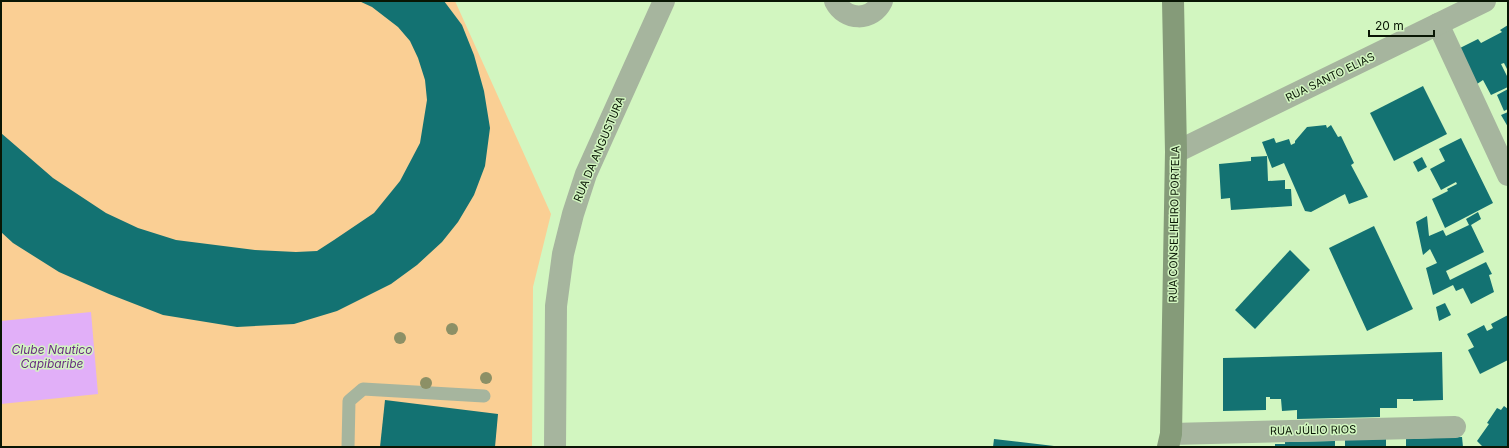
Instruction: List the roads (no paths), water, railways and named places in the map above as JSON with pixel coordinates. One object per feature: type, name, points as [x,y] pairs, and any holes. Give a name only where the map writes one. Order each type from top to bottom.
[{"type":"main road","name":"RUA CONSELHEIRO PORTELA","points":[[1170,440],[1176,152],[1173,1]]},
{"type":"street","name":"RUA DA ANGUSTURA","points":[[555,447],[556,306],[563,254],[573,214],[586,174],[664,1]]},
{"type":"street","points":[[835,1],[842,11],[855,17],[864,16],[873,12],[882,1]]},
{"type":"street","name":"RUA SANTO ELIAS","points":[[1176,152],[1485,1]]},
{"type":"street","points":[[1438,24],[1508,174]]},
{"type":"street","name":"RUA JÚLIO RIOS","points":[[1170,440],[1455,427]]},
{"type":"lane","points":[[348,447],[349,401],[363,389],[484,396]]},
{"type":"water","name":"Clube Nautico Capibaribe","points":[[91,312],[98,394],[1,404],[1,321]]}]
